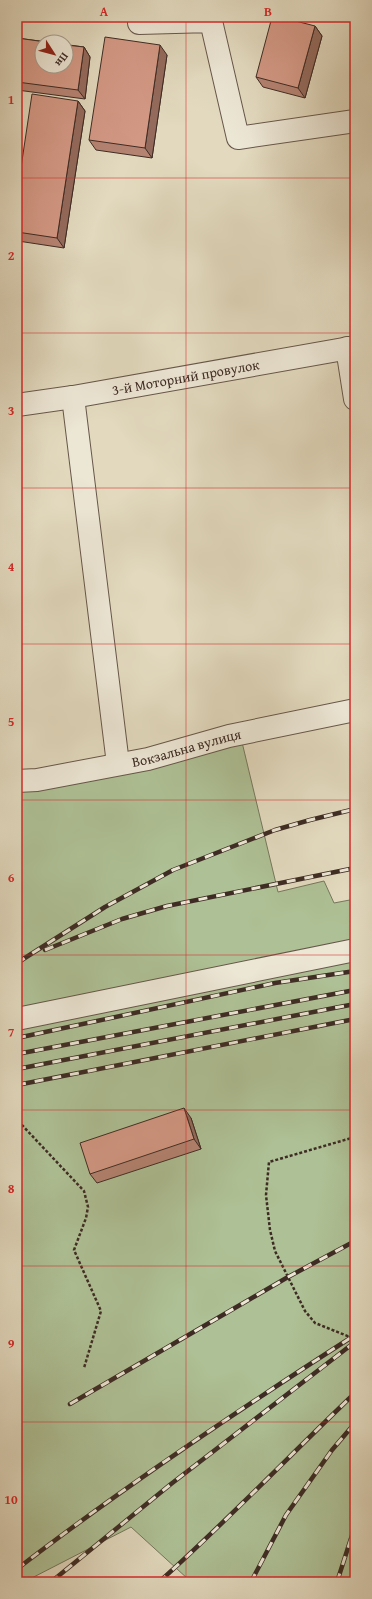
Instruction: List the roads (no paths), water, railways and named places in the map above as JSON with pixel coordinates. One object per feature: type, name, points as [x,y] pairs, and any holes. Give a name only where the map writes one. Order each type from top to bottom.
[{"type":"street","points":[[139,23],[211,21],[238,138],[355,121]]},
{"type":"street","points":[[351,348],[355,398]]},
{"type":"street","name":"3-й Моторний провулок","points":[[17,405],[73,397],[351,348]]},
{"type":"street","points":[[73,397],[118,764]]},
{"type":"street","name":"Вокзальна вулиця","points":[[17,782],[37,780],[148,758],[229,736],[355,710]]},
{"type":"street","points":[[17,1019],[355,950]]},
{"type":"railway","points":[[17,963],[105,907],[173,870],[275,830],[355,809]]},
{"type":"railway","points":[[45,950],[122,919],[167,906],[355,868]]},
{"type":"railway","points":[[17,1038],[275,983],[355,971]]},
{"type":"railway","points":[[17,1054],[355,990]]},
{"type":"railway","points":[[17,1069],[355,1004]]},
{"type":"railway","points":[[17,1085],[355,1019]]},
{"type":"railway","points":[[70,1404],[288,1277],[355,1241]]},
{"type":"railway","points":[[17,1569],[141,1478],[269,1391],[355,1335]]},
{"type":"railway","points":[[51,1582],[171,1484],[355,1342]]},
{"type":"railway","points":[[159,1582],[355,1393]]},
{"type":"railway","points":[[251,1582],[286,1515],[332,1450],[355,1423]]},
{"type":"railway","points":[[337,1582],[355,1526]]}]
